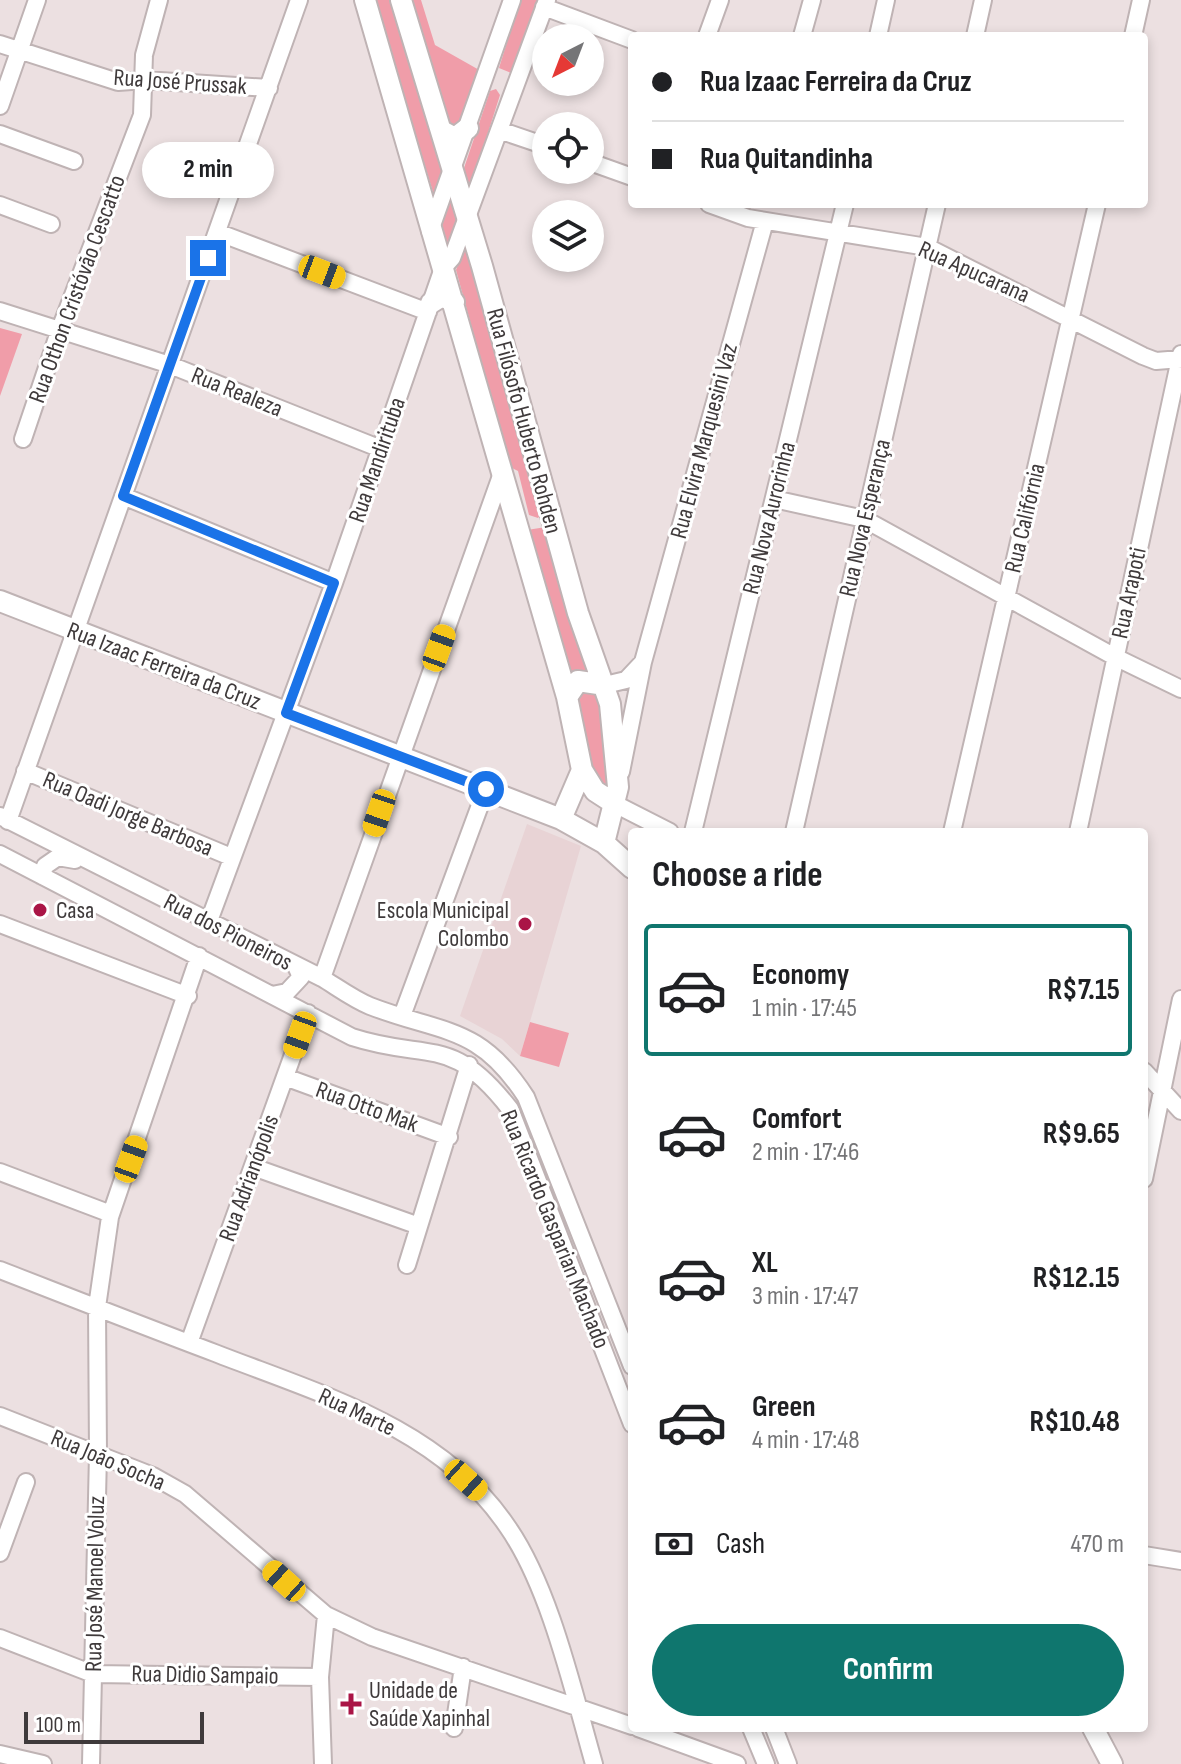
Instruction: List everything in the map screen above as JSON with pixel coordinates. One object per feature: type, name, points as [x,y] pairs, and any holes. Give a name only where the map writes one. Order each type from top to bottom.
[{"type":"main road","name":"Rua Filósofo Huberto Rohden","points":[[365,0],[567,697],[582,770]]},
{"type":"main road","name":"Rua Filósofo Huberto Rohden","points":[[401,0],[467,217],[578,613],[605,685],[616,740],[617,795],[604,843]]},
{"type":"main road","points":[[442,131],[455,138],[468,128]]},
{"type":"main road","points":[[429,308],[442,296],[454,302]]},
{"type":"main road","points":[[514,515],[523,523],[534,524],[544,518],[548,508]]},
{"type":"main road","name":"Rua Izaac Ferreira da Cruz","points":[[0,601],[561,819],[604,843],[628,864]]},
{"type":"main road","points":[[567,697],[578,681],[605,685]]},
{"type":"main road","points":[[582,770],[595,791],[617,795]]},
{"type":"main road","points":[[561,819],[582,770]]},
{"type":"main road","points":[[1095,1732],[1112,1764]]},
{"type":"street","points":[[0,106],[37,0]]},
{"type":"street","name":"Rua Othon Cristóvão Cescatto","points":[[23,439],[60,329],[142,115],[147,34],[159,0]]},
{"type":"street","points":[[4,818],[25,771],[299,0]]},
{"type":"street","points":[[430,231],[454,172],[512,0]]},
{"type":"street","points":[[708,32],[720,0]]},
{"type":"street","points":[[803,32],[812,0]]},
{"type":"street","points":[[879,32],[886,0]]},
{"type":"street","points":[[976,32],[983,0]]},
{"type":"street","points":[[1134,32],[1141,0]]},
{"type":"street","points":[[545,4],[628,38]]},
{"type":"street","name":"Rua Mandirituba","points":[[209,921],[334,583],[443,268],[452,258],[545,4]]},
{"type":"street","name":"Rua José Prussak","points":[[0,44],[118,82],[145,80],[269,88]]},
{"type":"street","points":[[483,86],[493,79],[502,79],[510,86],[511,97]]},
{"type":"street","points":[[499,130],[532,141]]},
{"type":"street","points":[[0,134],[74,161]]},
{"type":"street","points":[[604,167],[628,176]]},
{"type":"street","points":[[0,205],[51,224]]},
{"type":"street","name":"Rua Nova Aurorinha","points":[[694,828],[844,208]]},
{"type":"street","name":"Rua Nova Esperança","points":[[795,828],[936,208]]},
{"type":"street","name":"Rua Califórnia","points":[[953,828],[1096,208]]},
{"type":"street","name":"Rua Apucarana","points":[[750,211],[765,221],[927,247],[1143,356],[1156,361],[1181,358]]},
{"type":"street","name":"Rua Elvira Marquesini Vaz","points":[[617,795],[643,662],[765,221]]},
{"type":"street","points":[[217,232],[429,308]]},
{"type":"street","name":"Rua Realeza","points":[[0,311],[170,365],[381,449]]},
{"type":"street","name":"Rua Arapoti","points":[[1079,828],[1181,358]]},
{"type":"street","points":[[322,978],[501,476]]},
{"type":"street","points":[[123,496],[334,583]]},
{"type":"street","points":[[774,499],[864,519],[1115,657],[1181,689]]},
{"type":"street","points":[[489,510],[499,507],[514,515]]},
{"type":"street","points":[[605,685],[626,680],[643,662]]},
{"type":"street","name":"Rua Oadi Jorge Barbosa","points":[[25,771],[231,857]]},
{"type":"street","points":[[402,1016],[486,789]]},
{"type":"street","points":[[617,795],[664,828]]},
{"type":"street","name":"Rua dos Pioneiros","points":[[4,818],[322,978],[367,1005],[461,1034]]},
{"type":"street","name":"Rua dos Pioneiros","points":[[0,854],[352,1037],[385,1048],[417,1048],[450,1055]]},
{"type":"street","points":[[42,876],[45,866],[58,857],[114,874]]},
{"type":"street","points":[[0,924],[188,996]]},
{"type":"street","points":[[97,1307],[111,1214],[188,996],[199,956]]},
{"type":"street","points":[[272,995],[294,987],[301,977],[296,966]]},
{"type":"street","points":[[1148,1159],[1181,999]]},
{"type":"street","name":"Rua Adrianópolis","points":[[189,1343],[308,1013]]},
{"type":"street","name":"Rua Ricardo Gasparian Machado","points":[[461,1034],[490,1052],[510,1072],[526,1097],[628,1356]]},
{"type":"street","name":"Rua Ricardo Gasparian Machado","points":[[450,1055],[469,1065],[488,1081],[510,1109],[628,1414]]},
{"type":"street","points":[[407,1265],[469,1065]]},
{"type":"street","points":[[1148,1076],[1161,1094],[1181,1111]]},
{"type":"street","name":"Rua Otto Mak","points":[[285,1077],[449,1137]]},
{"type":"street","points":[[253,1167],[419,1226]]},
{"type":"street","points":[[0,1172],[111,1214]]},
{"type":"street","name":"Rua Marte","points":[[0,1270],[372,1414],[432,1450],[483,1496],[508,1526],[534,1574],[594,1764]]},
{"type":"street","name":"Rua José Manoel Voluz","points":[[91,1764],[98,1454],[97,1307]]},
{"type":"street","name":"Rua João Socha","points":[[0,1416],[98,1454],[185,1494],[326,1615],[372,1637],[628,1725]]},
{"type":"street","points":[[0,1553],[26,1482]]},
{"type":"street","points":[[1148,1556],[1181,1561]]},
{"type":"street","points":[[323,1764],[320,1677],[326,1615]]},
{"type":"street","name":"Rua Didio Sampaio","points":[[0,1638],[93,1674],[320,1677]]},
{"type":"street","points":[[454,1728],[463,1667]]},
{"type":"street","points":[[649,1732],[737,1764]]},
{"type":"street","points":[[753,1732],[766,1764]]},
{"type":"street","points":[[776,1732],[788,1764]]},
{"type":"street","points":[[0,1754],[43,1764]]},
{"type":"shaded area","points":[[374,0],[393,0],[448,176],[436,202]]},
{"type":"shaded area","points":[[411,0],[421,0],[435,45],[481,71],[462,124],[451,130]]},
{"type":"shaded area","points":[[520,0],[543,0],[511,73],[499,68]]},
{"type":"shaded area","points":[[496,89],[500,95],[469,193],[463,171],[490,91]]},
{"type":"shaded area","points":[[453,196],[460,220],[449,247],[441,225]]},
{"type":"shaded area","points":[[467,241],[542,513],[538,518],[529,515],[518,471],[510,467],[456,270]]},
{"type":"shaded area","points":[[0,328],[22,334],[0,396]]},
{"type":"shaded area","points":[[546,527],[594,668],[569,677],[527,530]]},
{"type":"shaded area","points":[[580,690],[599,693],[607,731],[608,792],[596,790],[574,698]]},
{"type":"shaded area","name":"Escola Municipal Colombo","points":[[527,824],[581,846],[520,1056],[502,1039],[460,1016]]},
{"type":"shaded area","points":[[530,1022],[569,1033],[559,1067],[520,1056]]},
{"type":"place","name":"Casa","points":[[40,910]]},
{"type":"place","name":"Escola Municipal Colombo","points":[[525,924]]},
{"type":"place","name":"Unidade de Saúde Xapinhal","points":[[351,1704]]},
{"type":"route","points":[[208,258],[123,496],[334,583],[286,713],[486,789]]}]
